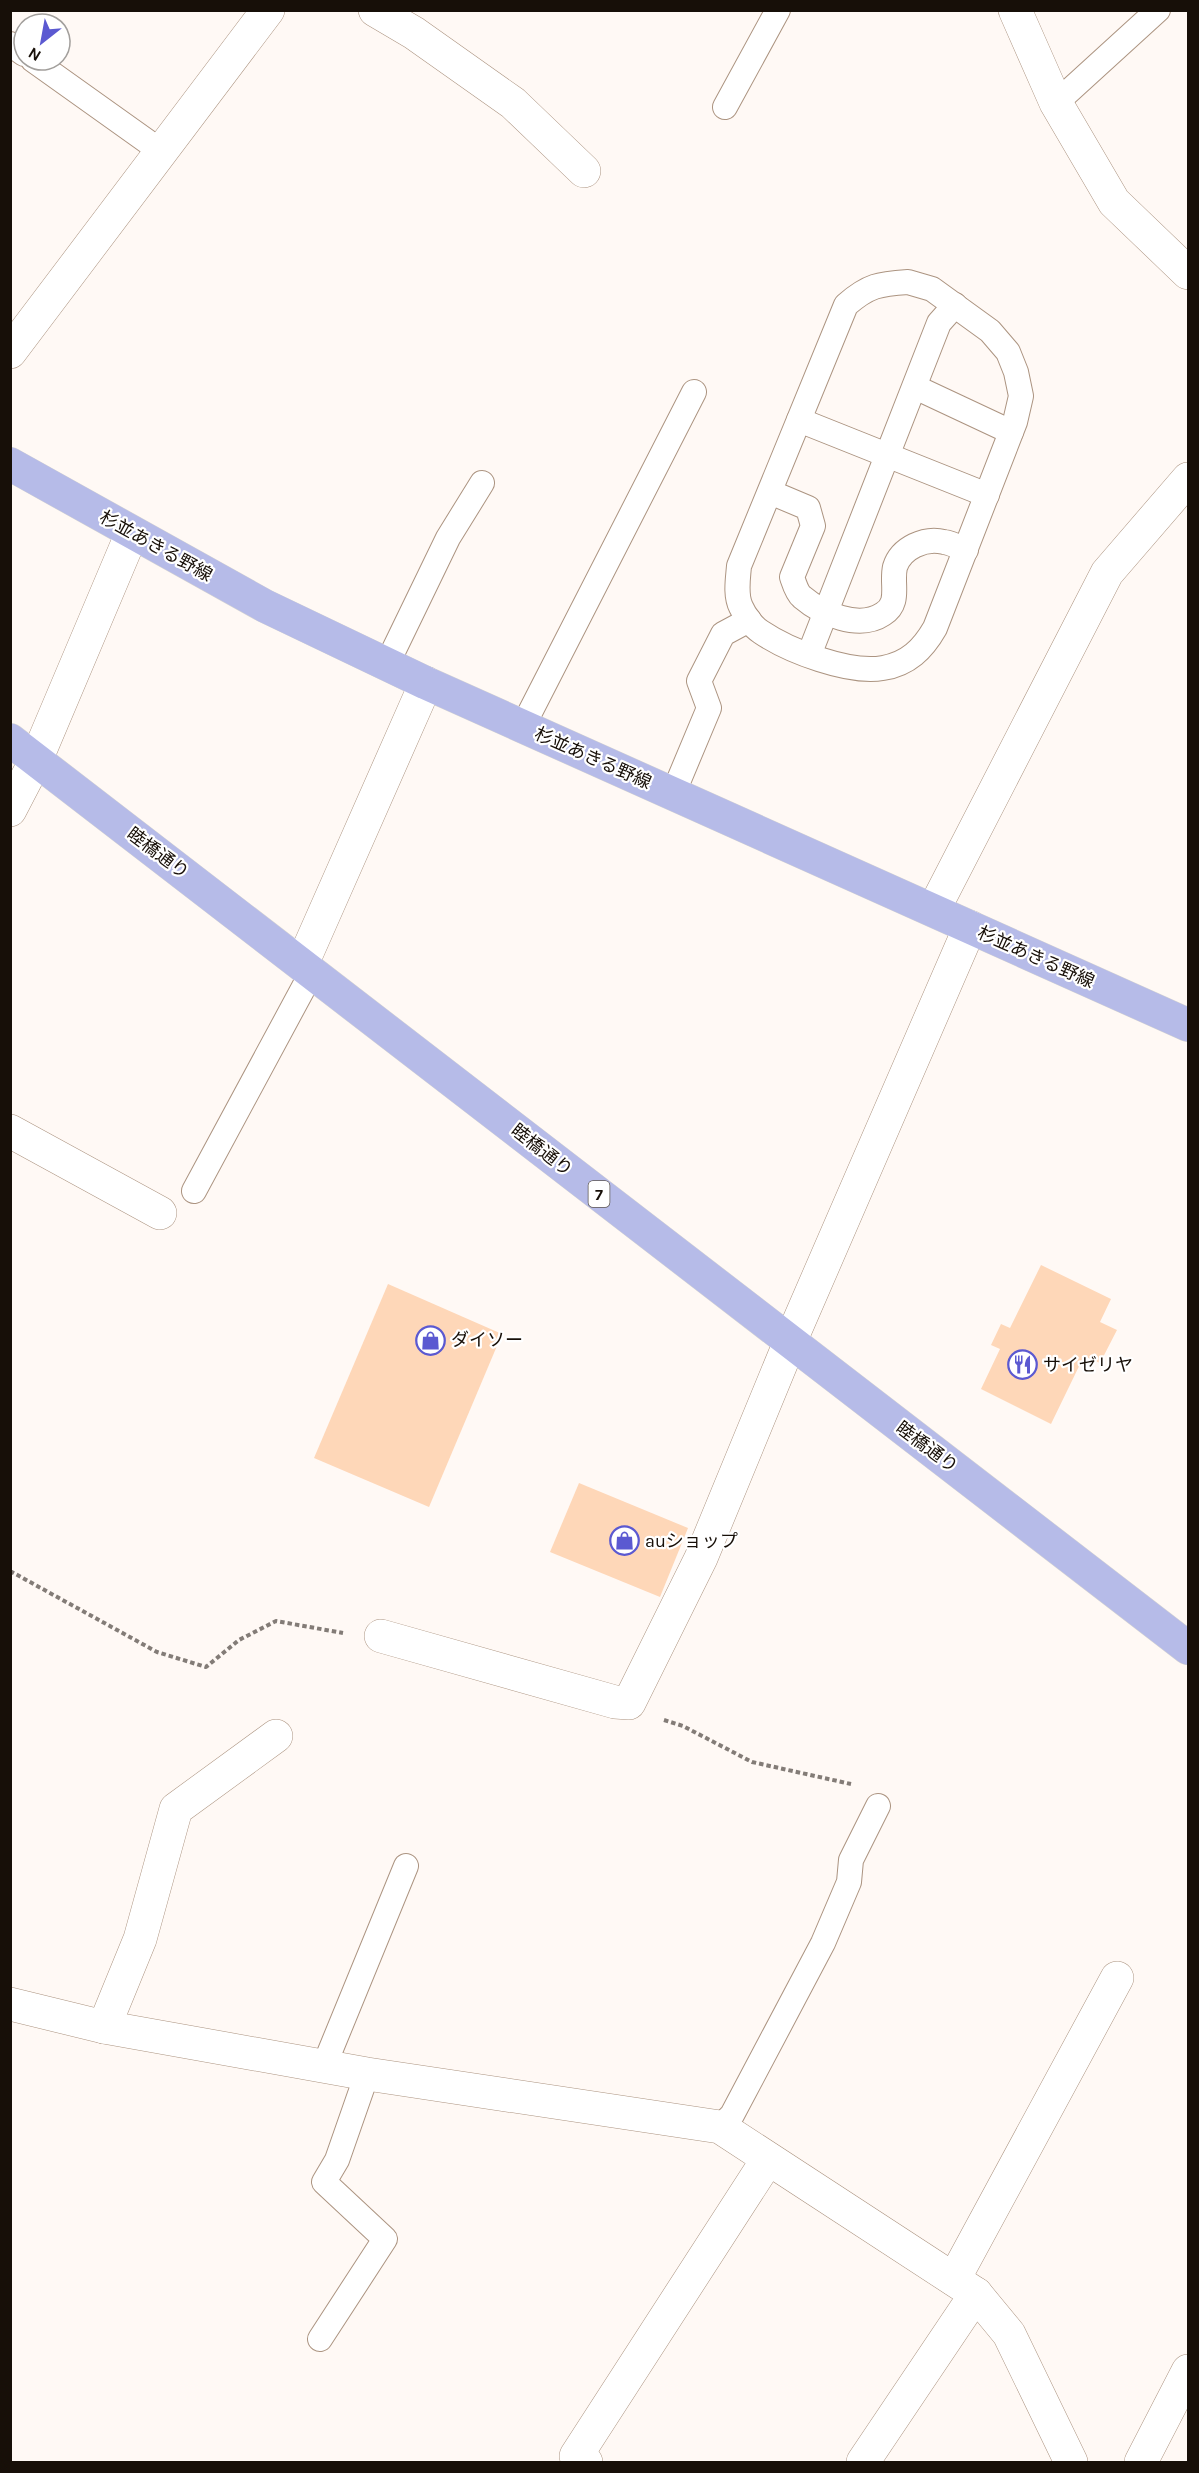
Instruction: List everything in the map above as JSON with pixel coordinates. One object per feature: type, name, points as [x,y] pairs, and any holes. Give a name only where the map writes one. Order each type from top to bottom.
[{"type":"main road","name":"杉並あきる野線","points":[[10,464],[265,606],[426,683],[934,909],[1188,1025]]},
{"type":"main road","name":"睦橋通り","points":[[10,740],[1188,1648]]},
{"type":"street","points":[[10,352],[268,10]]},
{"type":"street","points":[[375,10],[414,33],[513,103],[585,171]]},
{"type":"street","points":[[1015,10],[1056,103],[1114,202],[1188,273]]},
{"type":"street","points":[[934,909],[1107,573],[1188,480]]},
{"type":"street","points":[[10,810],[36,760],[132,533]]},
{"type":"street","points":[[307,968],[426,683]]},
{"type":"street","points":[[381,1636],[615,1702],[629,1703],[701,1558],[789,1342],[970,927]]},
{"type":"street","points":[[10,1131],[160,1213]]},
{"type":"street","points":[[104,2027],[140,1939],[176,1809],[276,1736]]},
{"type":"street","points":[[863,2463],[965,2287],[1117,1978]]},
{"type":"street","points":[[10,2004],[104,2027],[367,2074],[720,2127],[965,2287],[1009,2334],[1071,2463]]},
{"type":"street","points":[[586,2463],[576,2456],[768,2159]]},
{"type":"street","points":[[1141,2463],[1188,2372]]},
{"type":"lane","points":[[724,107],[778,10]]},
{"type":"lane","points":[[1056,103],[1158,10]]},
{"type":"lane","points":[[50,72],[162,152]]},
{"type":"lane","points":[[908,282],[932,289],[955,305],[990,331],[1008,352],[1021,396],[1011,432],[935,628],[924,646],[906,661],[883,668],[862,669],[838,665],[809,655],[760,632],[748,620],[740,605],[737,585],[739,566],[846,305],[863,290],[884,284],[908,282]]},
{"type":"lane","points":[[809,655],[889,456],[939,323],[955,305]]},
{"type":"lane","points":[[915,387],[1011,432]]},
{"type":"lane","points":[[523,726],[694,392]]},
{"type":"lane","points":[[799,420],[987,495]]},
{"type":"lane","points":[[387,664],[448,538],[482,483]]},
{"type":"lane","points":[[770,492],[808,508],[813,526],[792,577],[800,596],[826,612],[844,619],[865,621],[884,614],[894,602],[895,567],[904,551],[918,543],[942,541],[966,550]]},
{"type":"lane","points":[[673,794],[710,708],[699,681],[723,634],[748,620]]},
{"type":"lane","points":[[194,1191],[307,968]]},
{"type":"lane","points":[[720,2127],[732,2115],[824,1943],[849,1882],[851,1860],[878,1806]]},
{"type":"lane","points":[[324,2066],[406,1866]]},
{"type":"lane","points":[[320,2339],[385,2239],[324,2182],[337,2160],[367,2074]]},
{"type":"path","points":[[10,1571],[157,1652],[206,1667],[238,1640],[276,1621],[369,1640],[381,1636]]},
{"type":"path","points":[[629,1703],[651,1715],[683,1726],[752,1762],[877,1790],[878,1806]]},
{"type":"building","points":[[1041,1265],[1111,1299],[1100,1322],[1117,1330],[1100,1363],[1084,1356],[1051,1424],[981,1389],[1000,1349],[991,1345],[1001,1324],[1010,1328]]},
{"type":"building","points":[[388,1284],[502,1334],[429,1507],[314,1458]]},
{"type":"building","points":[[579,1483],[688,1528],[660,1597],[550,1552]]},
{"type":"place","name":"ダイソー","points":[[430,1340]]},
{"type":"place","name":"サイゼリヤ","points":[[1022,1365]]},
{"type":"place","name":"auショップ","points":[[624,1541]]}]
